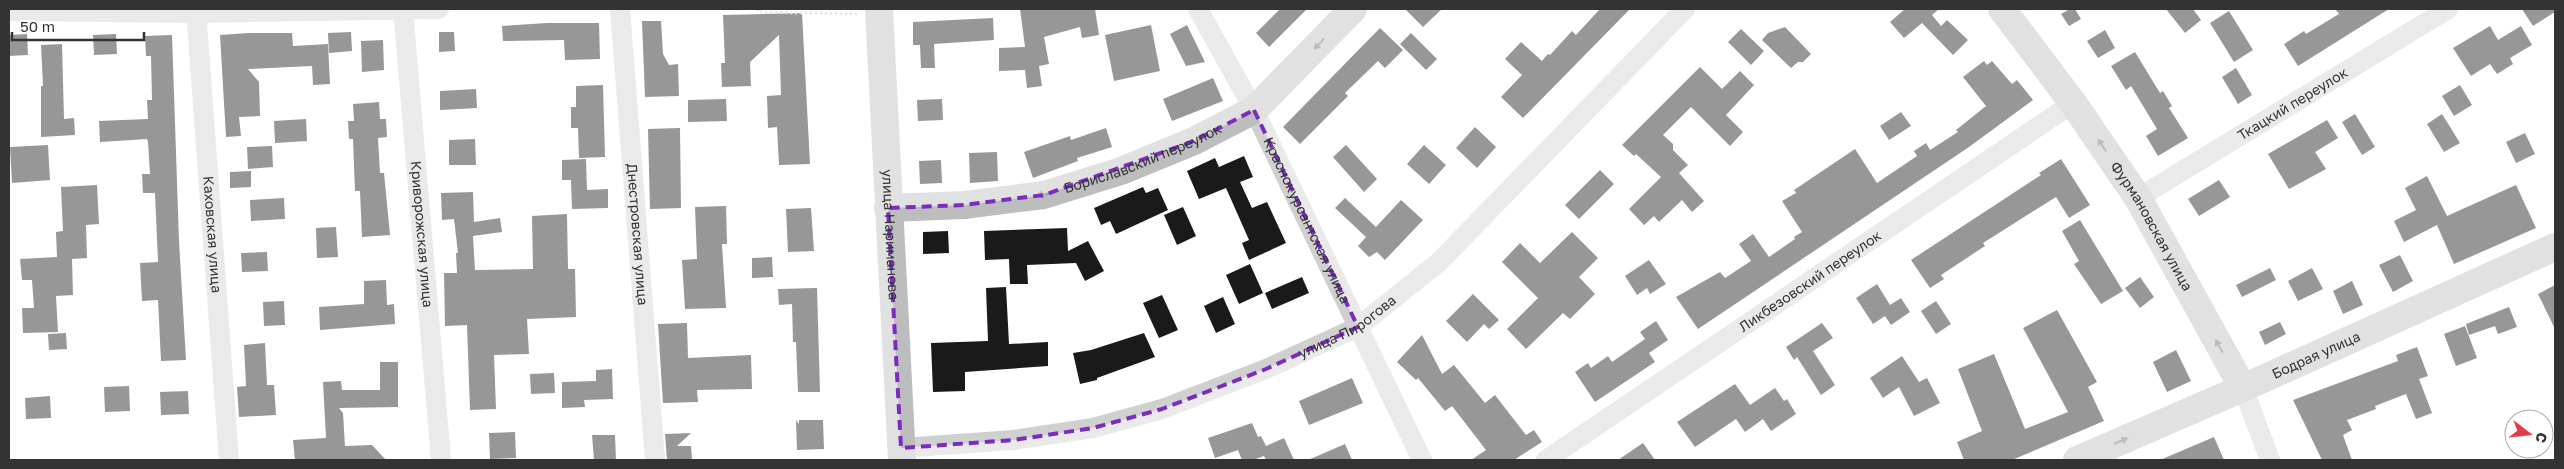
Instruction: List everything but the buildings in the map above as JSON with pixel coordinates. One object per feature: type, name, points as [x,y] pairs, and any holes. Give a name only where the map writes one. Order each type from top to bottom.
[{"type":"street","points":[[9,11],[439,9]]},
{"type":"street","name":"Днестровская улица","points":[[620,9],[655,460]]},
{"type":"street","name":"Краснокурсантская улица","points":[[1198,9],[1254,110],[1422,460]]},
{"type":"street","name":"Бориславский переулок","points":[[888,208],[964,205],[1044,195],[1130,167],[1194,141],[1254,110],[1353,9]]},
{"type":"street","name":"улица Пирогова","points":[[902,454],[1093,428],[1162,409],[1266,370],[1358,327],[1439,262],[1685,9]]},
{"type":"street","name":"Ткацкий переулок","points":[[2138,198],[2448,9]]},
{"type":"street","name":"Криворожская улица","points":[[403,10],[441,460]]},
{"type":"street","name":"Каховская улица","points":[[196,11],[229,460]]},
{"type":"street","name":"Фурмановская улица","points":[[2011,11],[2138,198],[2243,388],[2270,460]]},
{"type":"street","name":"улица Нариманова","points":[[879,12],[902,454]]},
{"type":"street","name":"Ликбезовский переулок","points":[[1546,460],[2073,103]]},
{"type":"street","name":"Бодрая улица","points":[[2076,460],[2243,388],[2555,247]]},
{"type":"path","points":[[758,9],[758,12],[879,12]]},
{"type":"highlighted area","points":[[1254,110],[1358,327],[1266,369],[1162,409],[1093,428],[1014,440],[901,448],[888,208],[964,205],[1044,195],[1194,141]]}]
